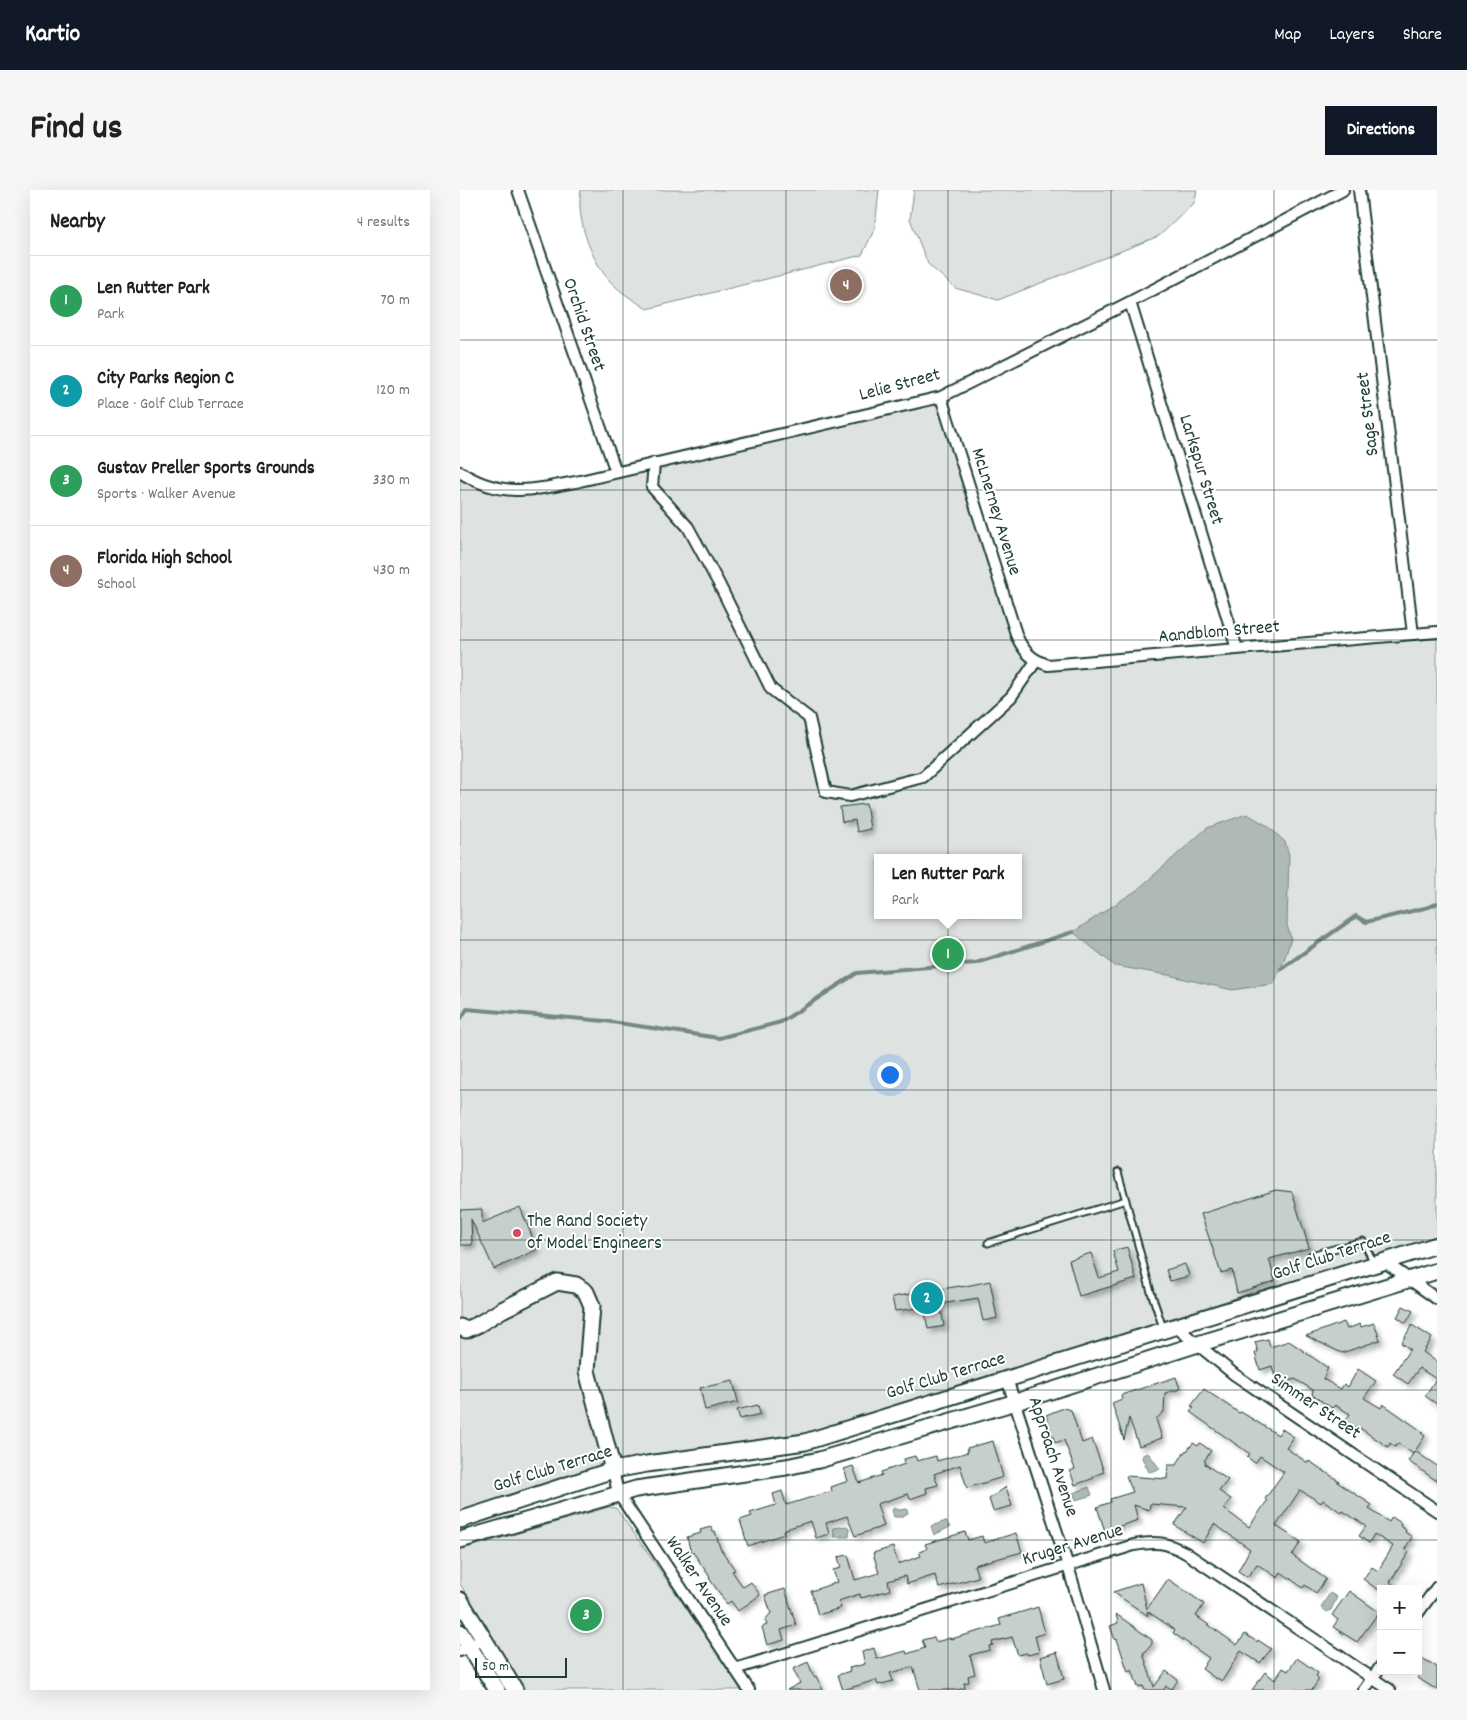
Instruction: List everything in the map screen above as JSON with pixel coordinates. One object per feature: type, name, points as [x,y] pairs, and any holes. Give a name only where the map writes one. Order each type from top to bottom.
[{"type":"street","name":"Orchid Street","points":[[518,190],[616,472]]},
{"type":"street","name":"Lelie Street","points":[[460,472],[495,488],[517,491],[530,490],[580,481],[941,396],[1130,302],[1343,190]]},
{"type":"street","name":"Sage Street","points":[[1359,190],[1413,634]]},
{"type":"street","name":"Larkspur Street","points":[[1130,302],[1237,649]]},
{"type":"street","name":"McLnerney Avenue","points":[[941,396],[1017,637],[1027,654],[1036,661]]},
{"type":"street","points":[[654,463],[652,487],[688,527],[719,584],[771,689],[809,718],[826,792],[850,796],[923,777],[1011,697],[1036,661]]},
{"type":"street","name":"Aandblom Street","points":[[1036,661],[1048,665],[1437,632]]},
{"type":"street","name":"Golf Club Terrace","points":[[460,1520],[614,1470],[804,1442],[1437,1245]]},
{"type":"street","points":[[1380,1263],[1437,1299]]},
{"type":"street","points":[[460,1540],[618,1493],[655,1485],[786,1468],[819,1460],[1016,1402],[1437,1271]]},
{"type":"street","points":[[460,1327],[466,1330],[480,1324],[502,1310],[557,1282],[576,1285],[586,1292],[592,1306],[587,1370],[614,1470],[618,1493]]},
{"type":"street","name":"Simmer Street","points":[[1170,1329],[1198,1344],[1235,1375],[1437,1511]]},
{"type":"street","name":"Approach Avenue","points":[[1007,1379],[1068,1566],[1104,1690]]},
{"type":"street","name":"Walker Avenue","points":[[618,1493],[750,1690]]},
{"type":"street","name":"Kruger Avenue","points":[[735,1669],[1068,1566],[1146,1543],[1156,1542],[1174,1547],[1390,1690]]},
{"type":"street","points":[[1422,1607],[1437,1586]]},
{"type":"street","points":[[460,1600],[515,1690]]},
{"type":"street","points":[[460,1632],[465,1649],[497,1690]]},
{"type":"street","points":[[465,1649],[484,1639]]},
{"type":"street","points":[[1364,1690],[1377,1671]]},
{"type":"lane","points":[[1118,1172],[1151,1292],[1170,1329]]},
{"type":"lane","points":[[988,1243],[1126,1200]]},
{"type":"lane","points":[[1311,1256],[1363,1241],[1380,1263]]},
{"type":"shaded area","points":[[581,190],[879,190],[875,228],[862,255],[647,309],[626,295],[607,278],[593,255],[583,228],[580,202]]},
{"type":"shaded area","points":[[914,190],[1197,190],[1194,203],[1159,236],[998,300],[955,288],[928,264],[910,219]]},
{"type":"shaded area","points":[[939,401],[1011,633],[1033,664],[1437,636],[1437,1238],[802,1436],[654,1455],[611,1464],[460,1513],[460,477],[493,491],[527,494]]},
{"type":"shaded area","points":[[1247,814],[1268,826],[1285,842],[1289,855],[1287,925],[1291,939],[1281,969],[1273,984],[1232,990],[1168,975],[1115,966],[1073,932],[1137,890],[1207,828]]},
{"type":"shaded area","points":[[1147,1453],[1160,1469],[1149,1472],[1142,1458]]},
{"type":"shaded area","points":[[1089,1487],[1092,1495],[1076,1500],[1073,1493]]},
{"type":"shaded area","points":[[609,1507],[616,1508],[742,1690],[524,1690],[460,1584],[460,1550]]},
{"type":"shaded area","points":[[894,1508],[899,1510],[907,1509],[908,1513],[901,1517],[894,1517],[892,1510]]},
{"type":"shaded area","points":[[946,1521],[950,1527],[934,1535],[931,1526]]},
{"type":"shaded area","points":[[847,1526],[850,1529],[849,1537],[834,1537],[833,1528]]},
{"type":"shaded area","points":[[1330,1593],[1337,1597],[1331,1610],[1327,1612],[1321,1607]]},
{"type":"building","points":[[866,804],[870,829],[857,832],[855,820],[842,822],[840,807]]},
{"type":"building","points":[[1276,1190],[1292,1192],[1309,1248],[1269,1259],[1275,1281],[1237,1293],[1232,1270],[1221,1273],[1201,1214]]},
{"type":"building","points":[[520,1207],[536,1250],[494,1269],[471,1219],[472,1245],[460,1245],[460,1210],[482,1209],[482,1223]]},
{"type":"building","points":[[1127,1247],[1136,1279],[1079,1296],[1069,1260],[1091,1253],[1099,1278],[1119,1272],[1113,1251]]},
{"type":"building","points":[[1185,1264],[1189,1276],[1170,1281],[1166,1270]]},
{"type":"building","points":[[990,1281],[997,1318],[983,1321],[978,1298],[940,1304],[944,1326],[928,1329],[924,1307],[895,1311],[892,1297]]},
{"type":"building","points":[[1403,1306],[1413,1311],[1406,1323],[1397,1317]]},
{"type":"building","points":[[1344,1322],[1347,1329],[1360,1324],[1361,1327],[1374,1323],[1380,1340],[1342,1353],[1306,1336]]},
{"type":"building","points":[[1412,1325],[1432,1338],[1423,1352],[1437,1362],[1437,1404],[1425,1396],[1436,1379],[1419,1368],[1408,1384],[1393,1374],[1410,1349],[1401,1343]]},
{"type":"building","points":[[1268,1339],[1270,1347],[1289,1341],[1328,1368],[1323,1379],[1341,1389],[1344,1384],[1348,1387],[1358,1369],[1376,1381],[1364,1398],[1381,1408],[1383,1404],[1423,1432],[1421,1433],[1425,1436],[1413,1454],[1398,1443],[1395,1447],[1390,1443],[1388,1447],[1357,1426],[1353,1429],[1344,1423],[1350,1414],[1335,1405],[1332,1408],[1312,1395],[1313,1390],[1295,1379],[1284,1382],[1281,1375],[1275,1377],[1272,1366],[1260,1370],[1255,1353],[1258,1352],[1255,1342]]},
{"type":"building","points":[[1176,1377],[1180,1389],[1165,1393],[1164,1412],[1156,1419],[1162,1438],[1139,1446],[1129,1418],[1124,1440],[1112,1403],[1122,1399],[1121,1395]]},
{"type":"building","points":[[733,1381],[738,1402],[705,1410],[700,1388]]},
{"type":"building","points":[[1204,1389],[1239,1413],[1241,1412],[1278,1435],[1282,1429],[1294,1437],[1286,1448],[1308,1463],[1309,1461],[1372,1505],[1369,1509],[1389,1522],[1392,1517],[1401,1523],[1400,1526],[1412,1537],[1405,1549],[1409,1552],[1390,1582],[1394,1585],[1377,1585],[1377,1589],[1363,1579],[1372,1567],[1378,1571],[1393,1546],[1374,1534],[1369,1543],[1359,1536],[1366,1526],[1323,1500],[1321,1503],[1300,1490],[1276,1526],[1301,1542],[1292,1555],[1326,1579],[1316,1593],[1305,1585],[1303,1588],[1281,1572],[1278,1578],[1257,1564],[1247,1577],[1238,1571],[1250,1549],[1214,1524],[1203,1543],[1174,1525],[1187,1507],[1150,1504],[1149,1510],[1134,1505],[1138,1520],[1105,1531],[1097,1507],[1111,1502],[1110,1499],[1133,1492],[1126,1476],[1167,1479],[1168,1465],[1176,1465],[1193,1443],[1198,1446],[1200,1443],[1211,1451],[1204,1461],[1206,1462],[1205,1464],[1228,1480],[1219,1491],[1231,1499],[1224,1509],[1249,1527],[1267,1501],[1265,1499],[1284,1472],[1260,1456],[1255,1463],[1247,1457],[1250,1454],[1190,1412],[1194,1407],[1191,1406]]},
{"type":"building","points":[[758,1405],[760,1414],[740,1419],[737,1410]]},
{"type":"building","points":[[1063,1408],[1071,1410],[1082,1443],[1092,1439],[1104,1472],[1075,1485],[1070,1471],[1075,1469],[1064,1440],[1055,1443],[1046,1415]]},
{"type":"building","points":[[993,1441],[1003,1477],[967,1488],[960,1465],[934,1474],[938,1485],[926,1488],[927,1493],[910,1499],[908,1494],[877,1504],[884,1526],[855,1536],[847,1516],[826,1523],[829,1534],[816,1538],[811,1521],[783,1530],[784,1534],[748,1546],[740,1520],[752,1516],[750,1513],[776,1505],[773,1494],[782,1491],[786,1505],[832,1491],[831,1487],[848,1481],[844,1469],[853,1466],[859,1483],[882,1475],[881,1472],[905,1464],[904,1459],[915,1456],[917,1461],[936,1456],[937,1461],[968,1452],[967,1448]]},
{"type":"building","points":[[1415,1451],[1437,1466],[1437,1481],[1408,1461]]},
{"type":"building","points":[[1006,1487],[1012,1506],[993,1511],[989,1499]]},
{"type":"building","points":[[711,1527],[713,1532],[715,1531],[720,1548],[735,1570],[732,1571],[743,1587],[751,1582],[760,1595],[738,1611],[731,1601],[727,1604],[693,1552],[691,1553],[687,1537],[701,1533],[700,1530]]},
{"type":"building","points":[[965,1532],[968,1540],[982,1536],[984,1543],[1016,1533],[1022,1552],[974,1565],[978,1577],[939,1588],[935,1575],[907,1584],[905,1576],[888,1581],[890,1590],[861,1598],[860,1594],[838,1601],[841,1608],[818,1615],[811,1591],[837,1582],[833,1570],[841,1568],[838,1557],[848,1555],[855,1580],[879,1573],[873,1553],[893,1547],[898,1564],[921,1556],[919,1552],[927,1549],[925,1544]]},
{"type":"building","points":[[1168,1579],[1204,1604],[1196,1616],[1237,1645],[1245,1634],[1271,1649],[1260,1663],[1241,1651],[1222,1681],[1216,1679],[1202,1669],[1209,1658],[1173,1633],[1175,1630],[1147,1611],[1148,1616],[1113,1592],[1141,1583],[1147,1609]]},
{"type":"building","points":[[785,1589],[796,1625],[781,1630],[784,1640],[767,1645],[762,1627],[767,1625],[765,1620],[771,1613],[765,1595]]},
{"type":"building","points":[[1349,1591],[1377,1611],[1377,1615],[1357,1642],[1333,1627],[1338,1620],[1332,1615]]},
{"type":"building","points":[[1038,1607],[1045,1633],[1035,1636],[1039,1652],[1018,1655],[1012,1637],[992,1642],[993,1645],[989,1646],[990,1650],[970,1655],[975,1674],[968,1676],[969,1682],[964,1683],[965,1688],[956,1690],[920,1690],[913,1667],[890,1673],[893,1681],[878,1685],[876,1680],[843,1690],[838,1675],[850,1671],[849,1668],[865,1664],[862,1652],[874,1648],[877,1659],[906,1651],[907,1654],[925,1648],[922,1640],[934,1637],[936,1642],[1001,1625],[999,1619]]},
{"type":"building","points":[[1116,1614],[1152,1640],[1152,1644],[1143,1653],[1154,1687],[1166,1671],[1178,1680],[1172,1689],[1166,1686],[1164,1690],[1145,1690],[1143,1686],[1138,1687],[1132,1670],[1128,1672],[1117,1639],[1115,1640],[1110,1626],[1118,1623]]},
{"type":"building","points":[[1057,1652],[1064,1679],[1047,1684],[1040,1657]]},
{"type":"building","points":[[1297,1658],[1318,1673],[1316,1676],[1319,1679],[1312,1690],[1252,1690],[1265,1672],[1275,1680],[1283,1668],[1288,1671]]},
{"type":"building","points":[[1422,1658],[1437,1667],[1437,1690],[1418,1678],[1418,1675],[1422,1675]]},
{"type":"building","points":[[808,1662],[814,1677],[816,1676],[823,1690],[787,1690],[800,1683],[793,1669]]},
{"type":"waterway","points":[[1281,969],[1356,916],[1366,922],[1429,907],[1437,903]]},
{"type":"waterway","points":[[460,1020],[467,1009],[605,1021],[719,1038],[781,1022],[857,973],[976,963],[1073,932]]},
{"type":"place","name":"Florida High School","points":[[846,285]]},
{"type":"place","name":"Len Rutter Park","points":[[948,954]]},
{"type":"place","name":"The Rand Society of Model Engineers","points":[[517,1233]]},
{"type":"place","name":"City Parks Region C","points":[[927,1298]]},
{"type":"place","name":"Gustav Preller Sports Grounds","points":[[586,1615]]}]
